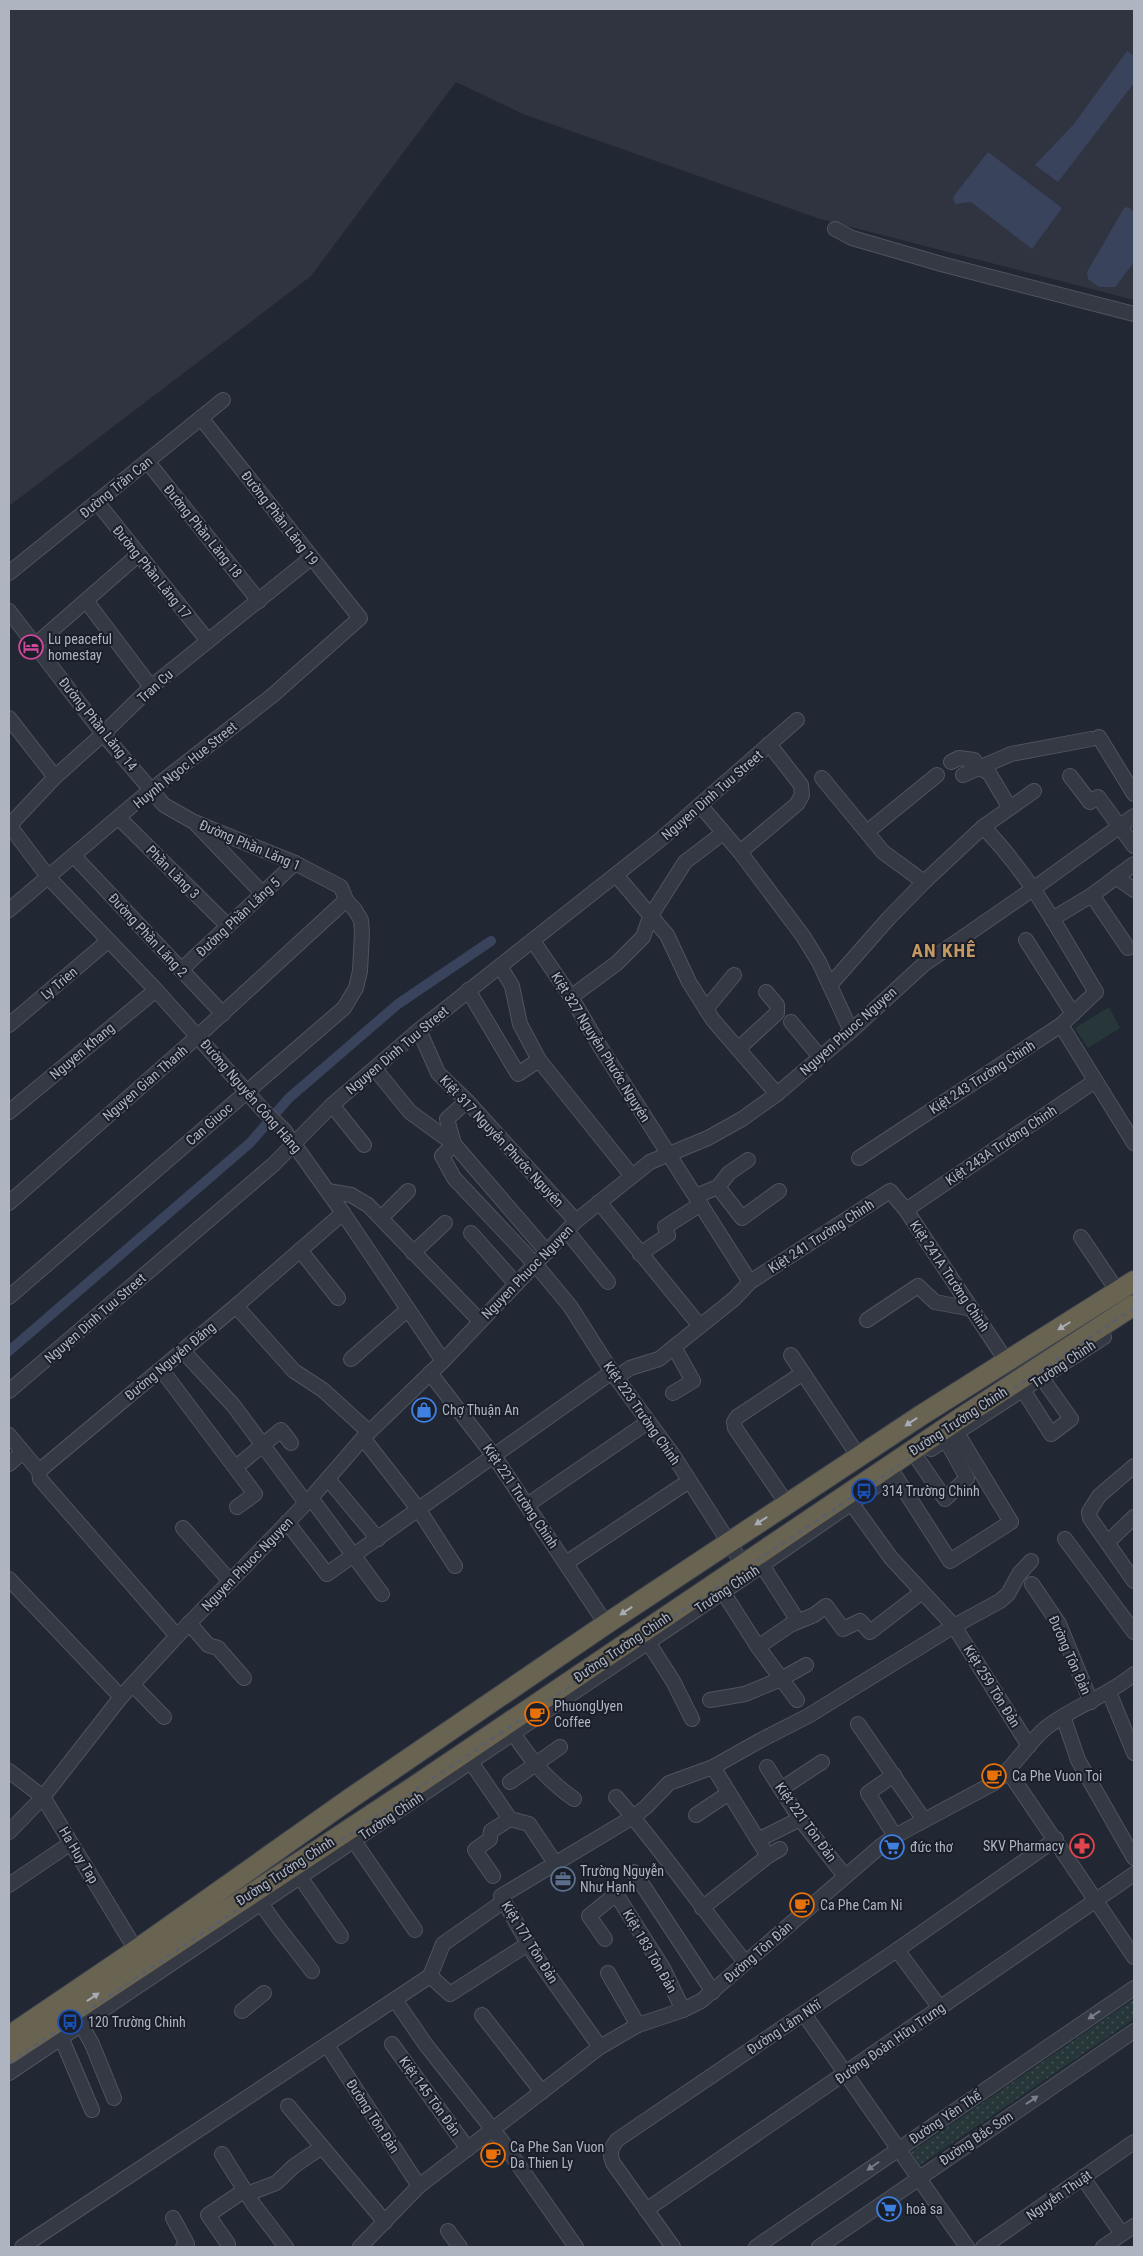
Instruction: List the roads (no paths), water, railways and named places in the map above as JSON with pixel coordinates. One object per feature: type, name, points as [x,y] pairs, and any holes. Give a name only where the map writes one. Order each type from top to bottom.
[{"type":"highway","name":"Đường Trường Chinh","points":[[9,2036],[136,1950],[379,1778],[606,1624],[932,1408],[1126,1286]]},
{"type":"highway","name":"Đường Trường Chinh","points":[[9,2054],[395,1799],[753,1566],[950,1434],[1134,1306]]},
{"type":"highway","points":[[1095,1307],[1106,1324]]},
{"type":"highway","points":[[932,1408],[950,1434]]},
{"type":"highway","points":[[379,1778],[395,1799]]},
{"type":"street","points":[[834,229],[852,238],[945,265],[1134,314]]},
{"type":"street","name":"Đường Trần Can","points":[[9,573],[223,400]]},
{"type":"street","name":"Đường Phần Lăng 19","points":[[201,418],[360,618]]},
{"type":"street","name":"Đường Phần Lăng 18","points":[[147,461],[259,601]]},
{"type":"street","name":"Đường Phần Lăng 17","points":[[97,502],[208,641]]},
{"type":"street","points":[[36,645],[138,555]]},
{"type":"street","name":"Tran Cu","points":[[9,826],[55,777],[151,687],[311,558]]},
{"type":"street","points":[[86,602],[151,687]]},
{"type":"street","name":"Đường Phần Lăng 14","points":[[9,611],[103,734],[152,789]]},
{"type":"street","name":"Huynh Ngoc Hue Street","points":[[9,910],[152,789],[273,695],[360,618]]},
{"type":"street","points":[[9,718],[55,777]]},
{"type":"street","name":"Nguyen Dinh Tuu Street","points":[[9,1392],[295,1145],[332,1105],[419,1030],[616,875],[797,720]]},
{"type":"street","points":[[963,776],[1011,754],[1095,738],[1134,794]]},
{"type":"street","points":[[740,852],[797,804],[802,795],[801,785],[770,744]]},
{"type":"street","points":[[951,762],[959,758],[971,759],[980,768],[989,773],[1010,808]]},
{"type":"street","points":[[867,832],[937,775]]},
{"type":"street","points":[[1070,776],[1090,802],[1098,796],[1134,846]]},
{"type":"street","points":[[822,778],[883,852],[924,882]]},
{"type":"street","name":"Đường Phần Lăng 1","points":[[152,789],[164,805],[194,822],[295,863],[341,887],[346,900]]},
{"type":"street","points":[[830,985],[888,919],[924,882],[983,828],[1034,791]]},
{"type":"street","points":[[700,805],[740,852],[804,936],[830,985],[851,1031]]},
{"type":"street","name":"Nguyen Phuoc Nguyen","points":[[9,1832],[43,1797],[122,1697],[177,1636],[309,1500],[366,1435],[443,1360],[571,1226],[650,1162],[708,1138],[742,1119],[820,1058],[923,965],[1134,816]]},
{"type":"street","name":"Phần Lăng 3","points":[[119,818],[228,926]]},
{"type":"street","points":[[194,822],[262,893]]},
{"type":"street","name":"Đường Nguyễn Công Hãng","points":[[9,826],[49,878],[156,990],[248,1090],[262,1109],[295,1145],[343,1212],[407,1310],[443,1360]]},
{"type":"street","points":[[983,828],[1001,846],[1033,889],[1052,919],[1092,895],[1134,864]]},
{"type":"street","points":[[571,997],[617,963],[643,937],[650,917],[685,862],[723,833]]},
{"type":"street","name":"Đường Phần Lăng 2","points":[[74,856],[223,1014]]},
{"type":"street","name":"Đường Phần Lăng 5","points":[[181,970],[295,863]]},
{"type":"street","points":[[616,875],[667,935],[689,982],[713,1020],[776,1094]]},
{"type":"street","points":[[1116,877],[1134,890]]},
{"type":"street","points":[[1092,895],[1128,948]]},
{"type":"street","name":"Nguyen Gian Thanh","points":[[9,1203],[223,1014],[346,900]]},
{"type":"street","name":"Can Giuoc","points":[[9,1297],[248,1090],[334,1019],[352,998],[360,971],[362,933],[360,920],[355,910],[346,900]]},
{"type":"street","name":"Kiệt 243 Trường Chinh","points":[[859,1158],[1061,1025],[1096,992],[1052,919]]},
{"type":"street","points":[[1026,940],[1072,1014]]},
{"type":"street","name":"Ly Trien","points":[[9,1025],[108,941]]},
{"type":"street","name":"Kiệt 327 Nguyễn Phước Nguyên","points":[[533,941],[571,997],[601,1048],[750,1282]]},
{"type":"street","points":[[500,966],[512,986],[520,1024],[539,1060],[632,1176]]},
{"type":"street","points":[[706,1009],[734,975]]},
{"type":"street","name":"Nguyen Khang","points":[[9,1112],[156,990]]},
{"type":"street","points":[[468,990],[518,1074],[539,1060]]},
{"type":"street","points":[[738,1049],[777,1014],[777,1005],[766,992]]},
{"type":"street","points":[[791,1022],[820,1058]]},
{"type":"street","points":[[1061,1025],[1134,1143]]},
{"type":"street","name":"Kiệt 317 Nguyễn Phước Nguyên","points":[[419,1030],[438,1073],[467,1100],[571,1226],[608,1282]]},
{"type":"street","points":[[375,1069],[410,1112],[454,1144],[547,1252]]},
{"type":"street","name":"Kiệt 243A Trường Chinh","points":[[906,1210],[1095,1081]]},
{"type":"street","points":[[454,1144],[447,1119],[467,1100]]},
{"type":"street","points":[[332,1105],[364,1145]]},
{"type":"street","name":"Kiệt 223 Trường Chinh","points":[[454,1144],[442,1156],[454,1178],[535,1264],[570,1306],[614,1375],[689,1481],[729,1543],[753,1566]]},
{"type":"street","points":[[640,1254],[668,1236],[666,1227],[718,1187],[729,1173],[748,1160]]},
{"type":"street","points":[[718,1187],[742,1218],[779,1191]]},
{"type":"street","points":[[328,1191],[339,1192],[360,1199],[381,1218],[480,1321]]},
{"type":"street","points":[[381,1218],[408,1191]]},
{"type":"street","name":"Kiệt 241A Trường Chinh","points":[[892,1192],[906,1210],[1007,1362]]},
{"type":"street","name":"Kiệt 241 Trường Chinh","points":[[287,1522],[327,1574],[494,1456],[614,1375],[658,1359],[734,1299],[750,1282],[884,1194],[892,1192]]},
{"type":"street","points":[[599,1202],[700,1326]]},
{"type":"street","name":"Đường Nguyễn Đăng","points":[[39,1470],[183,1351],[343,1212]]},
{"type":"street","points":[[413,1253],[445,1223]]},
{"type":"street","points":[[471,1233],[516,1284]]},
{"type":"street","name":"Đường Trường Chinh","points":[[1081,1237],[1126,1286]]},
{"type":"street","points":[[300,1250],[338,1298]]},
{"type":"street","points":[[867,1320],[916,1287],[920,1287],[935,1302],[972,1309]]},
{"type":"street","points":[[236,1306],[294,1371],[323,1390],[366,1435],[419,1510],[455,1566]]},
{"type":"street","points":[[351,1359],[407,1310]]},
{"type":"street","name":"Trường Chinh","points":[[81,2024],[723,1592],[753,1566],[852,1504],[950,1434],[1042,1378],[1134,1316]]},
{"type":"street","points":[[673,1393],[692,1381],[674,1347]]},
{"type":"street","points":[[183,1351],[228,1399],[263,1445],[354,1555],[382,1594]]},
{"type":"street","points":[[791,1355],[859,1457]]},
{"type":"street","points":[[161,1368],[255,1494],[237,1508]]},
{"type":"street","name":"Kiệt 221 Trường Chinh","points":[[430,1373],[494,1456],[606,1624]]},
{"type":"street","points":[[787,1504],[735,1428],[734,1422],[802,1373]]},
{"type":"street","points":[[1023,1390],[1051,1434],[1071,1419],[1042,1378]]},
{"type":"street","points":[[527,1505],[648,1422]]},
{"type":"street","points":[[236,1467],[281,1430],[291,1443]]},
{"type":"street","points":[[894,1474],[950,1561],[1011,1522],[950,1434]]},
{"type":"street","name":"Đường Trường Chinh","points":[[918,1458],[945,1499],[967,1478],[950,1434]]},
{"type":"street","points":[[9,1435],[39,1470],[40,1479],[177,1636]]},
{"type":"street","points":[[9,1464],[23,1452]]},
{"type":"street","points":[[1132,1571],[1108,1542],[1089,1512],[1099,1496],[1134,1466]]},
{"type":"street","points":[[328,1479],[378,1539]]},
{"type":"street","points":[[566,1563],[689,1481]]},
{"type":"street","name":"Kiệt 259 Tôn Đản","points":[[852,1504],[890,1558],[954,1626],[1029,1746]]},
{"type":"street","points":[[1108,1542],[1134,1517]]},
{"type":"street","points":[[183,1528],[230,1581]]},
{"type":"street","points":[[1065,1539],[1134,1632]]},
{"type":"street","points":[[471,1762],[510,1819],[529,1824],[559,1860],[633,1817],[646,1807],[669,1783],[713,1767],[760,1740],[808,1716],[954,1626],[1005,1598],[1019,1574],[1030,1561]]},
{"type":"street","points":[[753,1566],[798,1621]]},
{"type":"street","points":[[9,1579],[122,1697]]},
{"type":"street","name":"Đường Tôn Đản","points":[[1032,1584],[1059,1624],[1091,1702]]},
{"type":"street","points":[[723,1592],[758,1647],[797,1700]]},
{"type":"street","points":[[758,1647],[798,1621],[814,1615],[826,1606],[844,1629],[860,1621],[870,1632],[922,1592]]},
{"type":"street","points":[[190,1623],[208,1645],[218,1648],[244,1678]]},
{"type":"street","points":[[648,1642],[673,1681],[692,1719]]},
{"type":"street","points":[[710,1700],[745,1694],[781,1679],[806,1665]]},
{"type":"street","name":"Đường Tôn Đản","points":[[364,2246],[419,2186],[600,2047],[638,2025],[683,2010],[701,2001],[845,1876],[895,1836],[982,1791],[1008,1771],[1046,1728],[1063,1716],[1110,1692],[1134,1674]]},
{"type":"street","points":[[133,1685],[164,1717]]},
{"type":"street","name":"Đường Tôn Đản","points":[[1110,1692],[1134,1753]]},
{"type":"street","points":[[1063,1716],[1078,1760],[1134,1858]]},
{"type":"street","points":[[858,1724],[924,1820]]},
{"type":"street","points":[[513,1733],[534,1764],[558,1788],[574,1799]]},
{"type":"street","points":[[510,1782],[560,1747]]},
{"type":"street","points":[[781,1788],[822,1762]]},
{"type":"street","points":[[702,1908],[774,1853],[758,1840],[713,1767]]},
{"type":"street","name":"Kiệt 221 Tôn Đản","points":[[767,1767],[800,1819],[845,1876]]},
{"type":"street","name":"Ha Huy Tap","points":[[9,1771],[43,1797],[136,1950]]},
{"type":"street","points":[[1008,1771],[1056,1839],[1134,1957]]},
{"type":"street","points":[[894,1775],[868,1793],[895,1836]]},
{"type":"street","points":[[696,1815],[730,1793]]},
{"type":"street","points":[[616,1797],[652,1838],[702,1908],[745,1962]]},
{"type":"street","points":[[493,1876],[475,1850],[490,1839],[491,1831],[510,1819]]},
{"type":"street","points":[[758,1840],[800,1819]]},
{"type":"street","name":"Đường Lâm Nhĩ","points":[[673,2247],[613,2163],[610,2157],[611,2150],[617,2140],[804,2014],[1056,1839]]},
{"type":"street","points":[[354,1841],[415,1930]]},
{"type":"street","points":[[9,1885],[71,1842]]},
{"type":"street","name":"Kiệt 171 Tôn Đản","points":[[559,1860],[501,1896],[528,1944],[600,2047]]},
{"type":"street","name":"Đường Tôn Đản","points":[[634,1872],[713,1992]]},
{"type":"street","name":"Đường Đoàn Hữu Trưng","points":[[646,2210],[1134,1874]]},
{"type":"street","points":[[300,1877],[341,1936]]},
{"type":"street","name":"Kiệt 183 Tôn Đản","points":[[605,1939],[589,1916],[616,1894],[663,1968],[683,2010]]},
{"type":"street","points":[[22,2247],[430,1976],[443,1944],[504,1901]]},
{"type":"street","points":[[261,1903],[283,1936],[291,1942],[312,1972]]},
{"type":"street","points":[[430,1976],[450,1994],[528,1944]]},
{"type":"street","points":[[897,1950],[940,2008]]},
{"type":"street","points":[[608,1973],[638,2025]]},
{"type":"street","name":"Đường Yên Thế","points":[[756,2247],[901,2152],[1134,1988]]},
{"type":"street","points":[[242,2011],[264,1992]]},
{"type":"street","points":[[395,2000],[426,2045],[493,2130],[576,2247]]},
{"type":"street","points":[[804,2014],[967,2247]]},
{"type":"street","points":[[482,2015],[542,2092]]},
{"type":"street","points":[[9,2072],[81,2024],[92,2044],[114,2098]]},
{"type":"street","name":"Đường Bắc Sơn","points":[[819,2247],[916,2173],[1134,2031]]},
{"type":"street","points":[[61,2037],[92,2110]]},
{"type":"street","name":"Kiệt 145 Tôn Đản","points":[[392,2044],[468,2149]]},
{"type":"street","name":"Đường Tôn Đản","points":[[327,2045],[419,2186]]},
{"type":"street","points":[[288,2106],[385,2222]]},
{"type":"street","name":"Nguyễn Thuật","points":[[983,2247],[1134,2142]]},
{"type":"street","points":[[228,2244],[208,2215],[246,2192],[276,2183],[294,2166],[322,2147]]},
{"type":"street","points":[[222,2154],[246,2192],[286,2247]]},
{"type":"street","points":[[1083,2178],[1122,2234]]},
{"type":"street","points":[[173,2218],[187,2244],[183,2247]]},
{"type":"street","points":[[1103,2247],[1134,2226]]},
{"type":"street","points":[[448,2231],[460,2247]]},
{"type":"water","points":[[1127,51],[1134,56],[1134,83],[1058,182],[1035,165],[1074,124]]},
{"type":"water","points":[[988,152],[1062,208],[1032,249],[971,202],[955,204],[953,197]]},
{"type":"water","points":[[1128,207],[1134,212],[1134,262],[1115,287],[1099,287],[1088,279],[1087,272],[1124,208]]},
{"type":"waterway","points":[[9,1351],[250,1143],[289,1098],[398,1004],[491,941]]},
{"type":"railway","points":[[9,2063],[1134,1308]]},
{"type":"place","name":"Lu peaceful homestay","points":[[31,647]]},
{"type":"place","name":"Chợ Thuận An","points":[[424,1410]]},
{"type":"place","name":"314 Trường Chinh","points":[[864,1491]]},
{"type":"place","name":"PhuongUyen Coffee","points":[[537,1714]]},
{"type":"place","name":"Ca Phe Vuon Toi","points":[[994,1776]]},
{"type":"place","name":"SKV Pharmacy","points":[[1082,1846]]},
{"type":"place","name":"đức thơ","points":[[892,1847]]},
{"type":"place","name":"Trường Nguyễn Như Hạnh","points":[[563,1879]]},
{"type":"place","name":"Ca Phe Cam Ni","points":[[802,1905]]},
{"type":"place","name":"120 Trường Chinh","points":[[70,2022]]},
{"type":"place","name":"Ca Phe San Vuon Da Thien Ly","points":[[493,2155]]},
{"type":"place","name":"hoà sa","points":[[889,2209]]},
{"type":"district","name":"AN KHÊ","points":[[944,950]]}]
